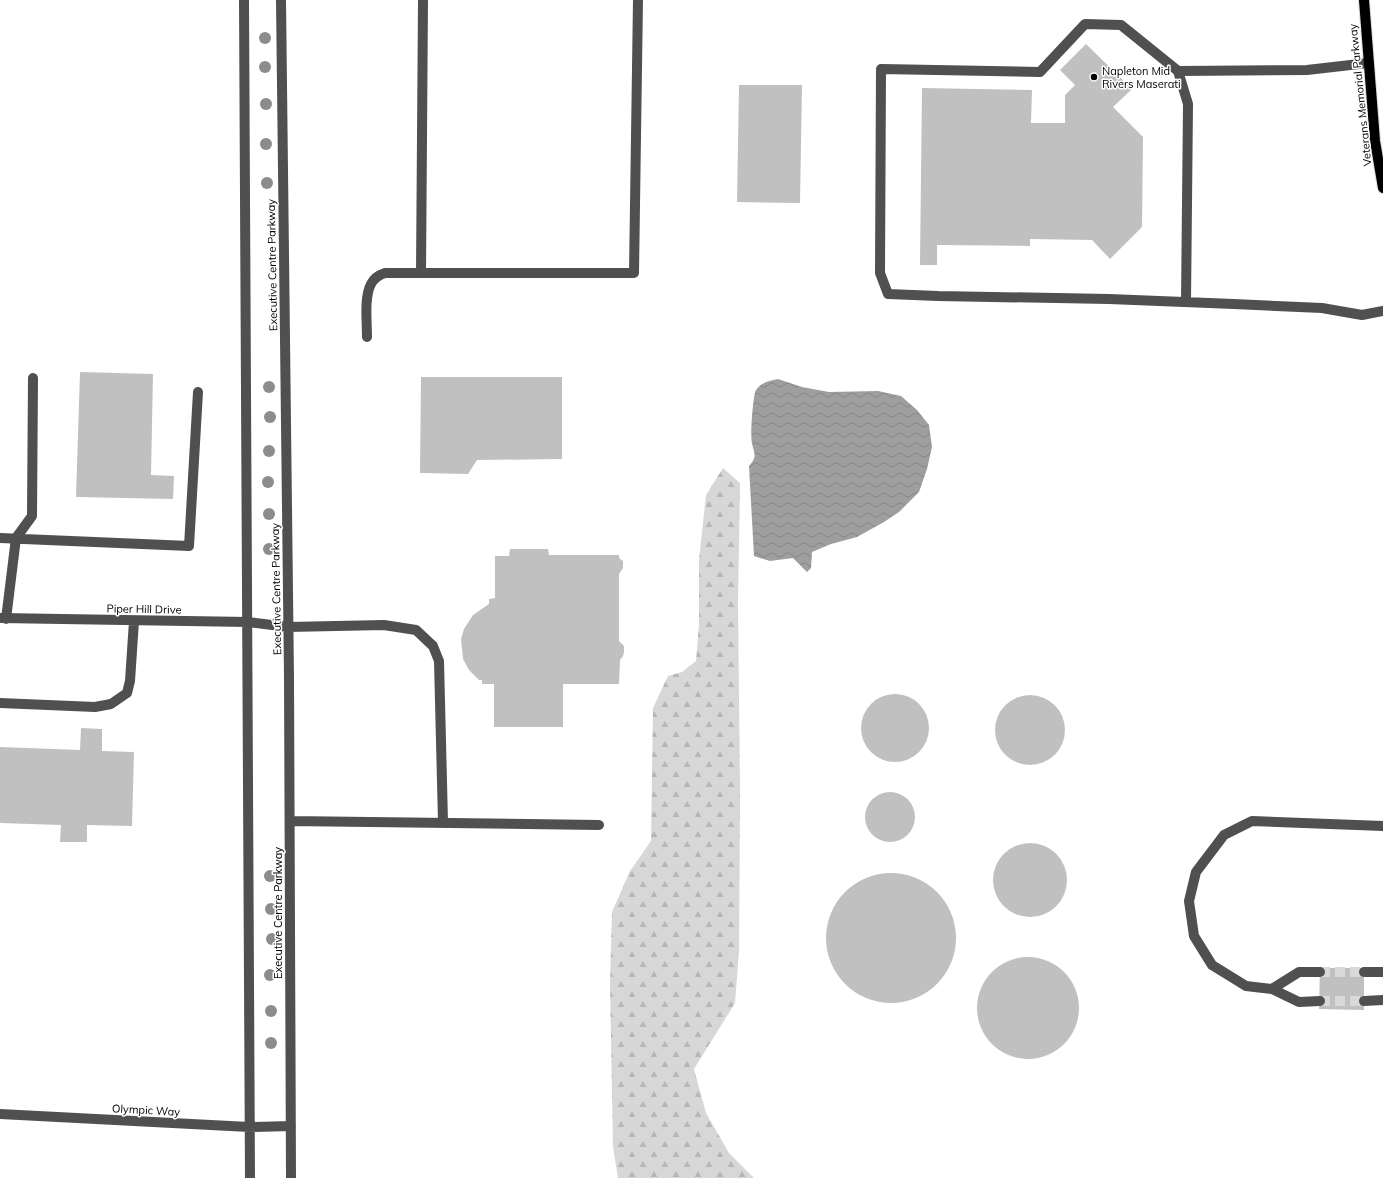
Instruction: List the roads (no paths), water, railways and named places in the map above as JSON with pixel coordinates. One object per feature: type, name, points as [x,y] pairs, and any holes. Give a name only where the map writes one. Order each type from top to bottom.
[{"type":"main road","name":"Veterans Memorial Parkway","points":[[1364,0],[1375,141],[1383,188]]},
{"type":"street","points":[[244,0],[250,1178]]},
{"type":"street","name":"Executive Centre Parkway","points":[[281,0],[290,821],[291,1178]]},
{"type":"street","points":[[421,273],[423,0]]},
{"type":"street","points":[[367,337],[367,297],[371,283],[378,276],[385,273],[634,273],[638,0]]},
{"type":"street","points":[[1186,302],[1188,104],[1178,71],[1121,25],[1085,24],[1040,72],[881,69],[880,273],[888,294],[1186,302],[1322,308],[1362,315],[1383,311]]},
{"type":"street","points":[[1178,71],[1307,70],[1368,63]]},
{"type":"street","points":[[3,618],[16,538],[32,516],[33,378]]},
{"type":"street","points":[[0,538],[189,546],[198,392]]},
{"type":"street","name":"Piper Hill Drive","points":[[3,618],[248,622],[288,627],[384,625],[416,630],[433,646],[439,661],[443,822]]},
{"type":"street","points":[[0,703],[95,707],[112,704],[126,693],[130,681],[134,621]]},
{"type":"street","points":[[290,821],[599,825]]},
{"type":"street","points":[[1320,1001],[1299,1002],[1272,989],[1246,986],[1212,965],[1194,936],[1189,901],[1196,872],[1224,835],[1252,821],[1383,826]]},
{"type":"street","points":[[1272,989],[1299,972],[1320,972]]},
{"type":"street","points":[[1364,972],[1383,972]]},
{"type":"street","points":[[1364,1001],[1383,1000]]},
{"type":"street","name":"Olympic Way","points":[[0,1114],[249,1127],[290,1126]]},
{"type":"water","points":[[778,379],[802,387],[829,392],[878,391],[901,396],[917,410],[929,425],[932,447],[927,469],[919,492],[899,512],[884,522],[857,537],[831,544],[812,552],[811,568],[807,572],[793,558],[770,561],[754,556],[749,466],[754,460],[755,455],[751,433],[754,399],[756,390],[761,385]]},
{"type":"tunnel","points":[[1320,972],[1364,972]]},
{"type":"tunnel","points":[[1320,1001],[1364,1001]]},
{"type":"place","name":"Napleton Mid Rivers Maserati","points":[[1094,77]]}]
